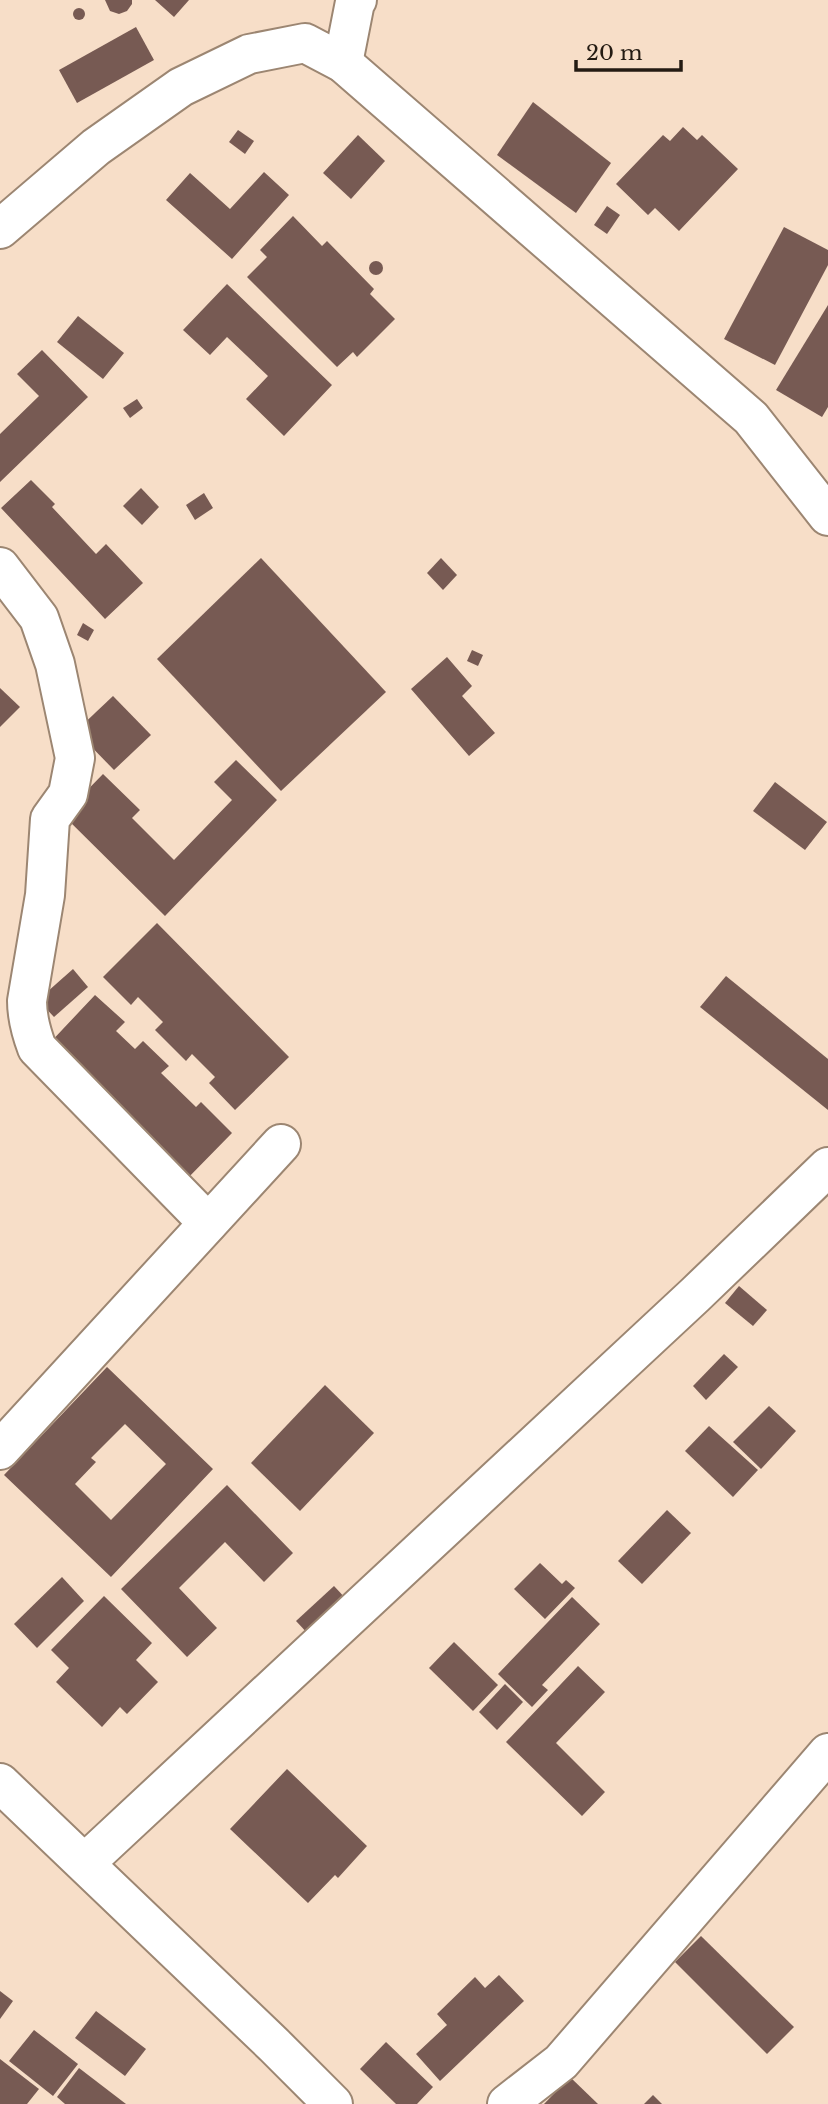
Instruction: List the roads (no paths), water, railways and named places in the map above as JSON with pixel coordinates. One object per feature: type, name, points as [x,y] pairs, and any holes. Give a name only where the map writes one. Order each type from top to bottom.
[{"type":"street","points":[[343,63],[357,0]]},
{"type":"street","points":[[0,229],[96,147],[181,88],[248,54],[305,43],[343,63],[751,418],[828,516]]},
{"type":"street","points":[[0,567],[39,618],[55,664],[75,758],[68,794],[50,819],[45,895],[27,1001],[31,1032],[37,1048],[208,1223]]},
{"type":"street","points":[[0,1450],[281,1144]]},
{"type":"street","points":[[85,1863],[695,1295],[828,1167]]},
{"type":"street","points":[[507,2104],[561,2063],[828,1752]]},
{"type":"street","points":[[0,1783],[333,2104]]}]
